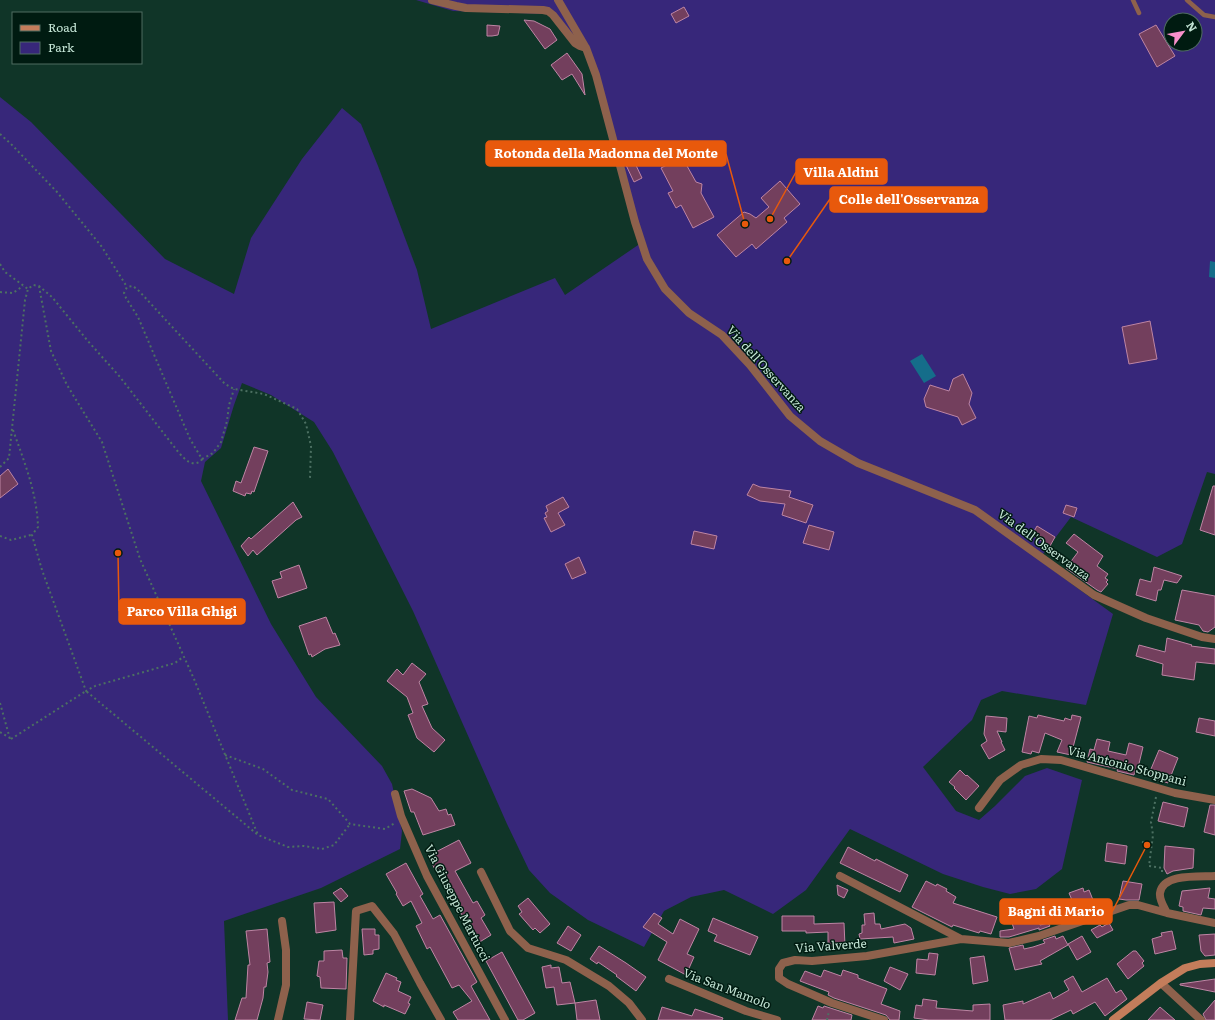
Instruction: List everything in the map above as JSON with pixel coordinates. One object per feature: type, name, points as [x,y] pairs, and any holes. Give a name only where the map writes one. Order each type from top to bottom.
[{"type":"main road","points":[[1113,1020],[1161,983],[1185,968],[1200,964],[1215,963]]},
{"type":"street","points":[[432,0],[466,8],[548,11],[575,43],[586,48]]},
{"type":"street","name":"Via dell'Osservanza","points":[[558,0],[586,48],[599,85],[635,222],[647,259],[665,289],[689,313],[722,335],[750,364],[790,416],[820,441],[858,463],[975,510],[1094,595],[1146,618],[1202,637],[1215,639]]},
{"type":"street","name":"Via Antonio Stoppani","points":[[979,808],[1000,780],[1021,765],[1041,759],[1060,760],[1175,793],[1215,800]]},
{"type":"street","name":"Via Giuseppe Martucci","points":[[395,794],[401,816],[427,876],[505,1020]]},
{"type":"street","points":[[481,872],[510,932],[528,948],[566,960],[609,986],[629,1003],[642,1020]]},
{"type":"street","name":"Via Valverde","points":[[840,876],[961,939]]},
{"type":"street","points":[[1167,913],[1161,902],[1160,894],[1162,886],[1167,881],[1186,877],[1215,876]]},
{"type":"street","name":"Via Valverde","points":[[884,1020],[832,1003],[788,984],[779,978],[778,969],[783,963],[796,960],[812,961],[867,956],[961,939],[1009,943],[1039,936],[1129,905],[1138,905],[1215,923]]},
{"type":"street","points":[[350,1020],[356,911],[372,906],[394,934],[441,1020]]},
{"type":"street","points":[[278,1020],[286,985],[286,950],[282,921]]},
{"type":"street","name":"Via San Mamolo","points":[[669,979],[746,1011],[777,1020]]},
{"type":"street","points":[[1161,983],[1201,1020]]},
{"type":"lane","points":[[1133,0],[1140,13]]},
{"type":"lane","points":[[1187,0],[1204,15],[1215,17]]},
{"type":"path","points":[[0,134],[12,144],[57,192],[102,247],[127,287]]},
{"type":"path","points":[[0,264],[5,272],[28,289]]},
{"type":"path","points":[[0,467],[9,458],[25,300],[28,289],[33,285],[39,286],[52,297],[120,377],[179,453],[189,462],[194,464],[201,461],[213,452],[221,442],[234,389]]},
{"type":"path","points":[[0,292],[13,293],[23,286]]},
{"type":"path","points":[[39,286],[51,351],[67,385],[102,442],[140,559],[194,679],[258,836]]},
{"type":"path","points":[[127,287],[133,286],[139,291],[225,384],[234,389],[264,394],[297,409],[306,424],[311,446],[310,478]]},
{"type":"path","points":[[127,287],[124,293],[126,298],[138,318],[190,439],[202,459]]},
{"type":"path","points":[[0,536],[11,540],[32,535],[38,527],[38,515],[27,470],[12,428]]},
{"type":"path","points":[[32,535],[42,570],[86,690],[258,836],[288,847],[304,846],[322,849],[334,845],[350,824]]},
{"type":"path","points":[[11,739],[94,686],[175,663],[184,657]]},
{"type":"path","points":[[0,703],[11,739]]},
{"type":"path","points":[[0,732],[11,739]]},
{"type":"path","points":[[225,755],[263,769],[292,790],[328,799],[350,824],[385,829],[398,820],[401,816]]},
{"type":"path","points":[[1162,789],[1159,797],[1156,797],[1151,822],[1153,835],[1149,866],[1162,868],[1162,876],[1167,881]]},
{"type":"path","points":[[1142,842],[1152,844]]},
{"type":"green space","points":[[416,0],[1215,0],[1215,474],[1207,472],[1182,544],[1157,557],[1071,517],[1039,560],[1113,614],[1086,705],[1002,691],[981,700],[972,720],[923,767],[956,811],[979,820],[1025,776],[1047,768],[1082,780],[1062,869],[1036,889],[1010,894],[943,874],[850,829],[806,890],[773,914],[724,890],[691,897],[664,911],[644,947],[588,920],[550,893],[529,870],[507,824],[413,611],[333,452],[314,422],[271,395],[242,383],[221,448],[205,462],[201,481],[271,624],[316,697],[382,766],[392,784],[402,831],[400,849],[321,888],[224,921],[228,1020],[0,1020],[0,97],[31,122],[165,259],[234,294],[251,238],[302,159],[342,108],[361,124],[378,166],[417,270],[431,329],[555,278],[565,295],[641,243],[586,52],[554,14],[453,11]]},
{"type":"water","points":[[1210,261],[1215,262],[1215,278],[1209,277]]},
{"type":"water","points":[[922,354],[936,376],[924,383],[910,361]]},
{"type":"building","points":[[684,7],[689,16],[676,23],[671,14]]},
{"type":"building","points":[[524,20],[534,21],[550,29],[557,40],[545,49]]},
{"type":"building","points":[[487,25],[500,26],[498,35],[487,36]]},
{"type":"building","points":[[1156,25],[1163,36],[1163,52],[1173,52],[1175,56],[1157,67],[1139,34]]},
{"type":"building","points":[[567,53],[582,74],[585,95],[572,74],[562,80],[551,65]]},
{"type":"building","points":[[682,157],[696,182],[702,184],[701,193],[714,217],[693,228],[681,205],[676,208],[668,193],[673,191],[661,168]]},
{"type":"building","points":[[633,159],[642,178],[634,182],[625,163]]},
{"type":"building","points":[[780,181],[800,204],[784,218],[787,222],[756,249],[752,244],[736,257],[717,235],[744,212],[756,218],[769,207],[761,198]]},
{"type":"building","points":[[1150,321],[1157,359],[1129,364],[1122,327]]},
{"type":"building","points":[[963,374],[972,393],[969,404],[976,418],[962,425],[958,417],[926,407],[924,399],[930,385],[949,391],[953,379]]},
{"type":"building","points":[[254,447],[268,451],[254,492],[252,491],[251,494],[246,493],[245,496],[233,491],[236,481],[241,483]]},
{"type":"building","points":[[8,469],[18,484],[0,498],[0,476]]},
{"type":"building","points":[[753,484],[760,487],[791,491],[789,497],[813,505],[806,523],[782,515],[785,504],[760,501],[747,495]]},
{"type":"building","points":[[1213,486],[1215,486],[1215,535],[1200,530]]},
{"type":"building","points":[[563,497],[569,507],[558,513],[565,525],[551,532],[544,518],[547,517],[545,513],[548,511],[546,506]]},
{"type":"building","points":[[293,502],[302,517],[296,520],[257,555],[253,550],[248,556],[241,546],[249,537],[251,539]]},
{"type":"building","points":[[1066,505],[1077,508],[1074,517],[1063,513]]},
{"type":"building","points":[[809,525],[834,532],[829,550],[803,543]]},
{"type":"building","points":[[1037,526],[1055,537],[1050,546],[1032,535]]},
{"type":"building","points":[[694,531],[717,536],[714,549],[691,544]]},
{"type":"building","points":[[1074,534],[1103,556],[1097,566],[1108,574],[1105,578],[1108,580],[1106,582],[1108,584],[1101,592],[1066,568],[1078,552],[1066,543]]},
{"type":"building","points":[[579,557],[586,573],[572,579],[565,564]]},
{"type":"building","points":[[299,565],[307,588],[278,598],[272,581],[282,578],[280,572]]},
{"type":"building","points":[[1154,567],[1182,576],[1177,583],[1164,580],[1161,590],[1158,590],[1156,601],[1136,595],[1140,579],[1151,582]]},
{"type":"building","points":[[1182,590],[1215,596],[1215,627],[1208,632],[1203,631],[1199,625],[1175,620]]},
{"type":"building","points":[[326,617],[333,634],[335,633],[340,645],[325,649],[312,657],[311,654],[309,655],[299,626]]},
{"type":"building","points":[[1167,638],[1192,645],[1191,646],[1215,649],[1215,664],[1196,662],[1194,680],[1162,675],[1163,664],[1136,656],[1139,645],[1165,652]]},
{"type":"building","points":[[412,663],[426,674],[419,682],[428,704],[422,706],[432,728],[445,740],[434,752],[417,738],[408,715],[413,713],[407,697],[387,681],[397,669],[403,675]]},
{"type":"building","points":[[1038,715],[1064,721],[1065,718],[1071,720],[1072,715],[1081,717],[1071,755],[1057,752],[1062,740],[1045,733],[1039,753],[1032,751],[1031,754],[1022,752],[1029,716],[1037,718]]},
{"type":"building","points":[[986,716],[1007,718],[1006,732],[997,731],[1005,750],[989,759],[981,745],[987,741],[984,734]]},
{"type":"building","points":[[1199,718],[1215,721],[1215,736],[1196,732]]},
{"type":"building","points":[[1097,739],[1110,742],[1108,751],[1126,755],[1129,743],[1143,747],[1137,772],[1135,771],[1134,775],[1117,771],[1118,769],[1087,762],[1090,749],[1094,750]]},
{"type":"building","points":[[1159,750],[1178,758],[1168,783],[1148,776]]},
{"type":"building","points":[[960,770],[979,786],[966,800],[949,782]]},
{"type":"building","points":[[412,789],[431,798],[439,811],[446,809],[448,815],[451,814],[455,825],[423,835],[414,812],[411,812],[404,791]]},
{"type":"building","points":[[1163,802],[1188,808],[1184,827],[1158,821]]},
{"type":"building","points":[[1210,805],[1215,805],[1215,835],[1204,832]]},
{"type":"building","points":[[459,840],[471,863],[455,871],[473,903],[477,901],[485,915],[481,918],[491,935],[478,943],[428,856]]},
{"type":"building","points":[[1107,843],[1127,846],[1125,864],[1105,861]]},
{"type":"building","points":[[1165,846],[1194,849],[1193,868],[1173,871],[1167,874],[1164,868]]},
{"type":"building","points":[[848,847],[875,861],[876,859],[908,875],[900,892],[840,863]]},
{"type":"building","points":[[406,863],[423,894],[420,896],[433,919],[440,915],[477,982],[471,986],[490,1020],[458,1020],[453,1012],[472,1001],[459,985],[452,988],[430,947],[427,949],[416,926],[422,923],[411,901],[403,906],[386,874]]},
{"type":"building","points":[[926,881],[947,889],[946,891],[956,897],[953,903],[997,917],[991,934],[980,931],[979,933],[953,925],[952,927],[912,907]]},
{"type":"building","points":[[1123,881],[1142,884],[1139,900],[1119,899]]},
{"type":"building","points":[[837,885],[848,890],[844,898],[838,895]]},
{"type":"building","points":[[341,888],[348,896],[341,902],[333,893]]},
{"type":"building","points":[[1083,888],[1084,892],[1089,890],[1093,900],[1091,901],[1093,906],[1077,912],[1069,893]]},
{"type":"building","points":[[1210,888],[1208,898],[1215,899],[1215,909],[1203,908],[1201,915],[1183,911],[1183,907],[1179,906],[1182,891]]},
{"type":"building","points":[[528,898],[550,924],[540,933],[535,928],[533,930],[519,914],[522,912],[518,906]]},
{"type":"building","points":[[334,902],[336,930],[316,933],[314,903]]},
{"type":"building","points":[[1033,908],[1037,910],[1040,925],[1048,923],[1050,926],[1009,937],[1000,937],[1000,931],[1014,929],[1010,917],[1013,914]]},
{"type":"building","points":[[654,913],[662,918],[658,924],[673,934],[680,919],[699,929],[687,954],[694,957],[686,975],[658,960],[667,942],[643,927]]},
{"type":"building","points":[[874,913],[875,924],[880,924],[881,929],[905,924],[911,928],[914,939],[894,943],[893,937],[860,939],[859,934],[862,933],[862,925],[865,925],[864,914]]},
{"type":"building","points":[[782,916],[814,916],[814,924],[844,923],[845,946],[828,946],[828,932],[806,933],[806,931],[782,931]]},
{"type":"building","points":[[713,918],[758,937],[750,955],[714,941],[717,935],[708,931]]},
{"type":"building","points":[[1109,923],[1113,930],[1097,938],[1091,930],[1100,925],[1102,927]]},
{"type":"building","points":[[568,926],[581,935],[571,951],[557,943]]},
{"type":"building","points":[[267,929],[270,962],[267,963],[268,972],[266,987],[264,987],[263,998],[257,1020],[235,1020],[242,998],[246,998],[248,965],[250,965],[246,931]]},
{"type":"building","points":[[362,929],[375,929],[375,935],[379,935],[379,949],[373,950],[373,954],[364,955]]},
{"type":"building","points":[[1172,931],[1176,949],[1155,954],[1152,939],[1162,936],[1161,933]]},
{"type":"building","points":[[1215,934],[1215,955],[1205,956],[1201,951],[1199,935]]},
{"type":"building","points":[[1055,936],[1056,939],[1063,936],[1068,945],[1040,961],[1042,964],[1015,970],[1009,948],[1023,945],[1024,949],[1033,947],[1045,943],[1043,940]]},
{"type":"building","points":[[1082,936],[1091,952],[1077,960],[1068,944]]},
{"type":"building","points":[[599,946],[646,977],[636,991],[616,976],[617,975],[598,962],[597,964],[590,959]]},
{"type":"building","points":[[342,950],[343,958],[347,958],[346,989],[321,988],[320,977],[317,976],[319,961],[324,961],[324,951]]},
{"type":"building","points":[[1133,951],[1136,951],[1144,961],[1142,963],[1144,966],[1128,979],[1117,964]]},
{"type":"building","points":[[502,952],[535,1013],[523,1020],[518,1020],[486,961]]},
{"type":"building","points":[[929,953],[938,954],[935,975],[916,973],[917,959],[928,960]]},
{"type":"building","points":[[984,956],[988,981],[973,984],[970,958]]},
{"type":"building","points":[[551,965],[551,968],[559,967],[562,983],[570,982],[575,1003],[557,1005],[554,987],[546,988],[542,967]]},
{"type":"building","points":[[890,967],[908,974],[900,990],[884,981]]},
{"type":"building","points":[[824,970],[841,976],[843,970],[858,975],[858,978],[887,989],[881,1004],[900,1011],[899,1020],[890,1020],[886,1015],[834,998],[828,995],[829,992],[800,981],[805,971],[821,977]]},
{"type":"building","points":[[386,973],[397,978],[396,980],[401,982],[398,991],[411,997],[408,1003],[410,1004],[405,1014],[384,1005],[384,1007],[373,1001]]},
{"type":"building","points":[[1073,976],[1082,992],[1107,978],[1116,993],[1121,990],[1127,999],[1105,1016],[1095,1002],[1073,1014],[1071,1010],[1050,1020],[1005,1020],[1003,1005],[1023,1001],[1023,1004],[1050,992],[1053,999],[1069,990],[1064,981]]},
{"type":"building","points":[[1215,979],[1215,992],[1180,985],[1180,984]]},
{"type":"building","points":[[923,999],[937,1001],[936,1008],[973,1011],[973,1005],[990,1004],[990,1020],[929,1020],[914,1018],[916,1005],[922,1006]]},
{"type":"building","points":[[596,1000],[600,1020],[577,1020],[575,1003]]},
{"type":"building","points":[[1215,1000],[1215,1020],[1206,1020],[1203,1014]]},
{"type":"building","points":[[307,1002],[323,1005],[320,1020],[304,1019]]},
{"type":"building","points":[[818,1006],[823,1008],[824,1006],[852,1015],[851,1020],[812,1020]]},
{"type":"building","points":[[662,1007],[692,1016],[695,1009],[723,1018],[722,1020],[658,1020]]},
{"type":"building","points":[[1160,1007],[1175,1020],[1148,1020]]},
{"type":"place","name":"Villa Aldini","points":[[770,219]]},
{"type":"place","name":"Rotonda della Madonna del Monte","points":[[745,224]]},
{"type":"place","name":"Colle dell'Osservanza","points":[[787,261]]},
{"type":"place","name":"Parco Villa Ghigi","points":[[118,553]]},
{"type":"place","name":"Bagni di Mario","points":[[1147,845]]}]
